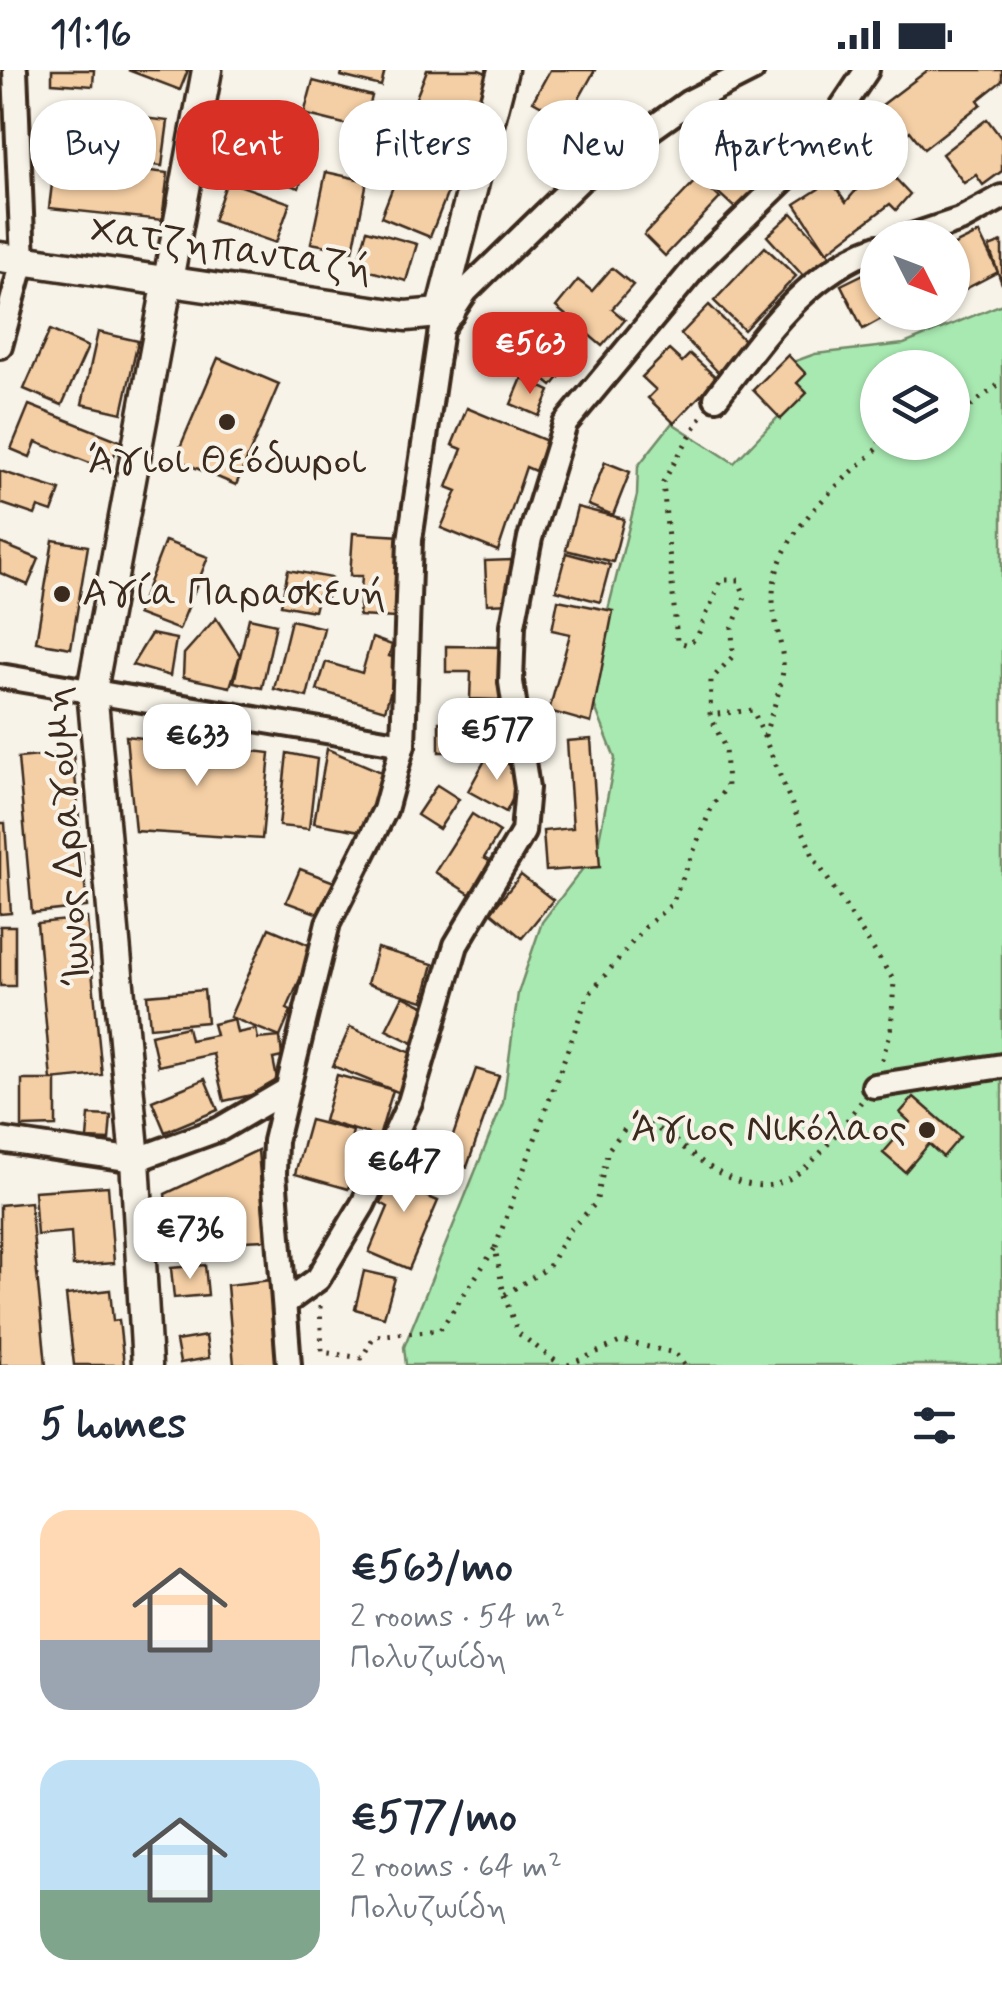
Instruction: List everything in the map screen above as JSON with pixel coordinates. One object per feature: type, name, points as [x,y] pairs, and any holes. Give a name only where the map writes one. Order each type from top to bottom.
[{"type":"street","points":[[0,346],[11,259],[15,70]]},
{"type":"street","name":"Ίωνος Δραγούμη","points":[[147,1365],[135,1160],[92,690],[207,70]]},
{"type":"street","points":[[289,1365],[274,1161],[287,1090],[328,923],[384,810],[403,744],[412,526],[435,350],[502,70]]},
{"type":"street","points":[[285,1303],[309,1288],[344,1241],[394,1139],[422,1067],[456,945],[522,832],[527,788],[512,682],[513,625],[534,520],[565,424],[702,259],[800,165],[867,70]]},
{"type":"street","points":[[445,313],[581,179],[689,102],[745,71]]},
{"type":"street","points":[[960,220],[1002,197]]},
{"type":"street","points":[[716,398],[804,291],[837,264],[860,254]]},
{"type":"street","name":"Χατζηπανταζή","points":[[11,259],[406,316],[445,313]]},
{"type":"street","points":[[0,676],[403,744]]},
{"type":"street","points":[[874,1086],[1002,1066]]},
{"type":"street","points":[[0,1140],[135,1160],[220,1129],[287,1090]]},
{"type":"path","points":[[970,403],[1002,382]]},
{"type":"path","points":[[309,1288],[319,1298],[322,1352],[362,1358],[374,1336],[440,1330],[495,1248],[587,997],[634,938],[672,904],[713,804],[728,787],[725,748],[710,714],[712,680],[733,656],[732,628],[745,597],[740,580],[721,580],[697,637],[688,644],[677,641],[674,561],[663,482],[686,439],[716,398]]},
{"type":"path","points":[[764,738],[784,665],[773,604],[783,554],[810,516],[867,460]]},
{"type":"path","points":[[504,1294],[548,1268],[568,1232],[596,1203],[608,1150],[631,1122],[656,1124],[721,1176],[760,1188],[796,1178],[874,1086],[890,1031],[894,981],[814,858],[753,710],[710,714]]},
{"type":"path","points":[[495,1248],[504,1294],[518,1333],[564,1365],[622,1341],[675,1353],[684,1365]]},
{"type":"green space","points":[[1002,304],[1002,1365],[406,1365],[404,1347],[503,1103],[518,993],[542,922],[597,850],[615,758],[588,689],[637,495],[638,466],[672,423],[734,463],[797,397],[779,367],[815,354],[904,344],[938,330],[970,330],[970,317]]},
{"type":"building","points":[[52,70],[94,70],[93,86],[52,83]]},
{"type":"building","points":[[128,70],[188,70],[180,90]]},
{"type":"building","points":[[343,70],[385,70],[381,86],[341,76]]},
{"type":"building","points":[[427,70],[479,70],[494,76],[484,100],[415,100]]},
{"type":"building","points":[[550,70],[595,70],[578,100],[534,100]]},
{"type":"building","points":[[928,70],[1002,70],[1002,81],[978,100],[981,104],[924,149],[908,133],[908,100],[889,100]]},
{"type":"building","points":[[313,81],[372,96],[371,100],[339,100],[339,123],[319,118],[319,100],[308,100]]},
{"type":"building","points":[[987,119],[1002,139],[1002,171],[983,185],[976,175],[964,183],[942,154]]},
{"type":"building","points":[[156,120],[168,121],[162,166],[156,165]]},
{"type":"building","points":[[156,172],[168,173],[162,220],[49,208],[51,190],[156,190]]},
{"type":"building","points":[[326,172],[339,175],[339,190],[365,190],[353,251],[311,243]]},
{"type":"building","points":[[224,190],[253,190],[290,203],[276,243],[213,221]]},
{"type":"building","points":[[392,190],[449,190],[430,237],[381,217]]},
{"type":"building","points":[[687,190],[711,190],[720,198],[665,256],[644,235]]},
{"type":"building","points":[[715,190],[756,190],[737,210]]},
{"type":"building","points":[[817,190],[837,190],[846,202],[856,190],[906,190],[910,194],[896,210],[890,204],[869,220],[860,220],[860,227],[827,252],[795,204]]},
{"type":"building","points":[[792,213],[831,256],[806,279],[767,236]]},
{"type":"building","points":[[367,230],[417,244],[406,281],[356,267]]},
{"type":"building","points":[[979,233],[998,272],[970,287],[970,237]]},
{"type":"building","points":[[1002,242],[1002,284],[989,247]]},
{"type":"building","points":[[765,247],[796,276],[744,330],[714,301]]},
{"type":"building","points":[[612,268],[633,285],[612,309],[625,320],[602,346],[556,307],[578,280],[592,291]]},
{"type":"building","points":[[860,276],[860,323],[841,285]]},
{"type":"building","points":[[709,305],[750,346],[721,375],[681,334]]},
{"type":"building","points":[[559,319],[587,343],[552,386],[523,362]]},
{"type":"building","points":[[50,330],[88,347],[62,405],[24,389]]},
{"type":"building","points":[[98,332],[138,341],[122,413],[82,404]]},
{"type":"building","points":[[669,350],[682,362],[690,354],[717,378],[674,423],[648,398],[656,390],[642,377]]},
{"type":"building","points":[[788,355],[806,374],[797,383],[807,393],[781,419],[753,390]]},
{"type":"building","name":"Άγιοι Θεόδωροι","points":[[218,358],[279,384],[236,485],[175,459]]},
{"type":"building","points":[[522,378],[550,391],[539,416],[511,404]]},
{"type":"building","points":[[29,405],[120,441],[108,470],[36,442],[30,457],[11,449]]},
{"type":"building","points":[[467,408],[547,441],[535,471],[526,467],[498,551],[441,528],[457,491],[447,487],[462,449],[452,445]]},
{"type":"building","points":[[605,462],[630,472],[613,515],[588,505]]},
{"type":"building","points":[[0,471],[60,490],[52,512],[38,507],[35,515],[0,503]]},
{"type":"building","points":[[577,507],[624,519],[613,562],[566,550]]},
{"type":"building","points":[[353,533],[401,536],[395,618],[359,616],[362,576],[350,576]]},
{"type":"building","name":"Αγία Παρασκευή","points":[[53,540],[88,546],[71,648],[36,642]]},
{"type":"building","points":[[165,541],[208,557],[179,630],[137,614]]},
{"type":"building","points":[[0,543],[39,559],[28,585],[0,573]]},
{"type":"building","points":[[566,553],[610,565],[600,602],[556,590]]},
{"type":"building","points":[[512,560],[514,603],[487,604],[485,561]]},
{"type":"building","points":[[288,570],[331,578],[327,597],[318,595],[314,611],[281,605]]},
{"type":"building","points":[[558,600],[613,611],[591,723],[549,711],[570,634],[552,630]]},
{"type":"building","points":[[216,618],[240,655],[230,687],[183,677],[184,654]]},
{"type":"building","points":[[249,618],[276,624],[262,688],[234,682]]},
{"type":"building","points":[[291,620],[324,628],[307,697],[274,689]]},
{"type":"building","points":[[151,634],[176,639],[170,676],[132,665]]},
{"type":"building","points":[[372,638],[392,645],[389,656],[400,659],[385,710],[317,690],[326,662],[362,673]]},
{"type":"building","points":[[446,646],[502,647],[501,700],[470,699],[471,672],[446,672]]},
{"type":"building","points":[[474,710],[506,710],[506,752],[439,752],[439,722],[475,722]]},
{"type":"building","points":[[126,736],[270,753],[262,839],[135,831]]},
{"type":"building","points":[[591,739],[600,867],[546,871],[543,831],[573,828],[567,741]]},
{"type":"building","points":[[327,749],[386,774],[378,802],[361,831],[314,823]]},
{"type":"building","points":[[73,753],[87,907],[32,913],[18,758]]},
{"type":"building","points":[[287,753],[317,759],[309,829],[279,826]]},
{"type":"building","points":[[489,753],[525,774],[506,812],[468,791]]},
{"type":"building","points":[[437,785],[459,799],[439,829],[417,815]]},
{"type":"building","points":[[472,814],[500,832],[484,858],[494,864],[473,896],[435,872]]},
{"type":"building","points":[[0,823],[5,823],[11,913],[0,914]]},
{"type":"building","points":[[300,869],[337,883],[324,916],[286,902]]},
{"type":"building","points":[[521,875],[553,900],[522,938],[491,912]]},
{"type":"building","points":[[87,918],[102,1075],[51,1080],[37,923]]},
{"type":"building","points":[[0,926],[15,926],[15,986],[0,986]]},
{"type":"building","points":[[269,928],[314,947],[287,1009],[291,1011],[280,1037],[230,1017]]},
{"type":"building","points":[[377,948],[433,964],[423,1001],[367,984]]},
{"type":"building","points":[[204,990],[207,1022],[150,1027],[147,995]]},
{"type":"building","points":[[403,996],[432,1010],[415,1044],[386,1030]]},
{"type":"building","points":[[234,1019],[237,1033],[256,1029],[258,1039],[280,1037],[282,1057],[273,1059],[279,1089],[224,1101],[213,1054],[158,1066],[151,1035],[187,1027],[190,1040],[216,1035],[213,1024]]},
{"type":"building","points":[[350,1027],[416,1055],[400,1093],[333,1066]]},
{"type":"building","points":[[476,1069],[499,1076],[467,1167],[445,1159]]},
{"type":"building","points":[[337,1075],[393,1090],[379,1137],[324,1121]]},
{"type":"building","points":[[205,1079],[218,1110],[165,1132],[152,1101]]},
{"type":"building","points":[[22,1080],[56,1080],[56,1126],[22,1127]]},
{"type":"building","name":"Άγιος Νικόλαος","points":[[914,1097],[960,1137],[943,1157],[929,1144],[905,1172],[883,1153],[910,1122],[900,1113]]},
{"type":"building","points":[[89,1115],[111,1116],[109,1140],[87,1139]]},
{"type":"building","points":[[310,1120],[353,1131],[347,1155],[357,1158],[348,1189],[295,1174]]},
{"type":"building","points":[[258,1150],[265,1240],[220,1242],[219,1216],[168,1219],[165,1194]]},
{"type":"building","points":[[402,1154],[426,1164],[414,1191],[438,1201],[409,1269],[369,1252],[388,1207],[381,1203]]},
{"type":"building","points":[[108,1186],[114,1263],[73,1266],[71,1232],[37,1235],[34,1191]]},
{"type":"building","points":[[30,1202],[46,1365],[0,1365],[0,1205]]},
{"type":"building","points":[[168,1226],[202,1226],[202,1257],[168,1257]]},
{"type":"building","points":[[205,1265],[208,1295],[174,1298],[171,1268]]},
{"type":"building","points":[[364,1271],[395,1278],[384,1317],[355,1309]]},
{"type":"building","points":[[271,1280],[279,1365],[234,1365],[227,1285]]},
{"type":"building","points":[[110,1290],[113,1321],[119,1320],[124,1365],[74,1365],[66,1295]]},
{"type":"building","points":[[206,1336],[209,1358],[180,1363],[176,1341]]},
{"type":"place","name":"Άγιοι Θεόδωροι","points":[[227,422]]},
{"type":"place","name":"Αγία Παρασκευή","points":[[62,594]]},
{"type":"place","name":"Άγιος Νικόλαος","points":[[927,1130]]}]
